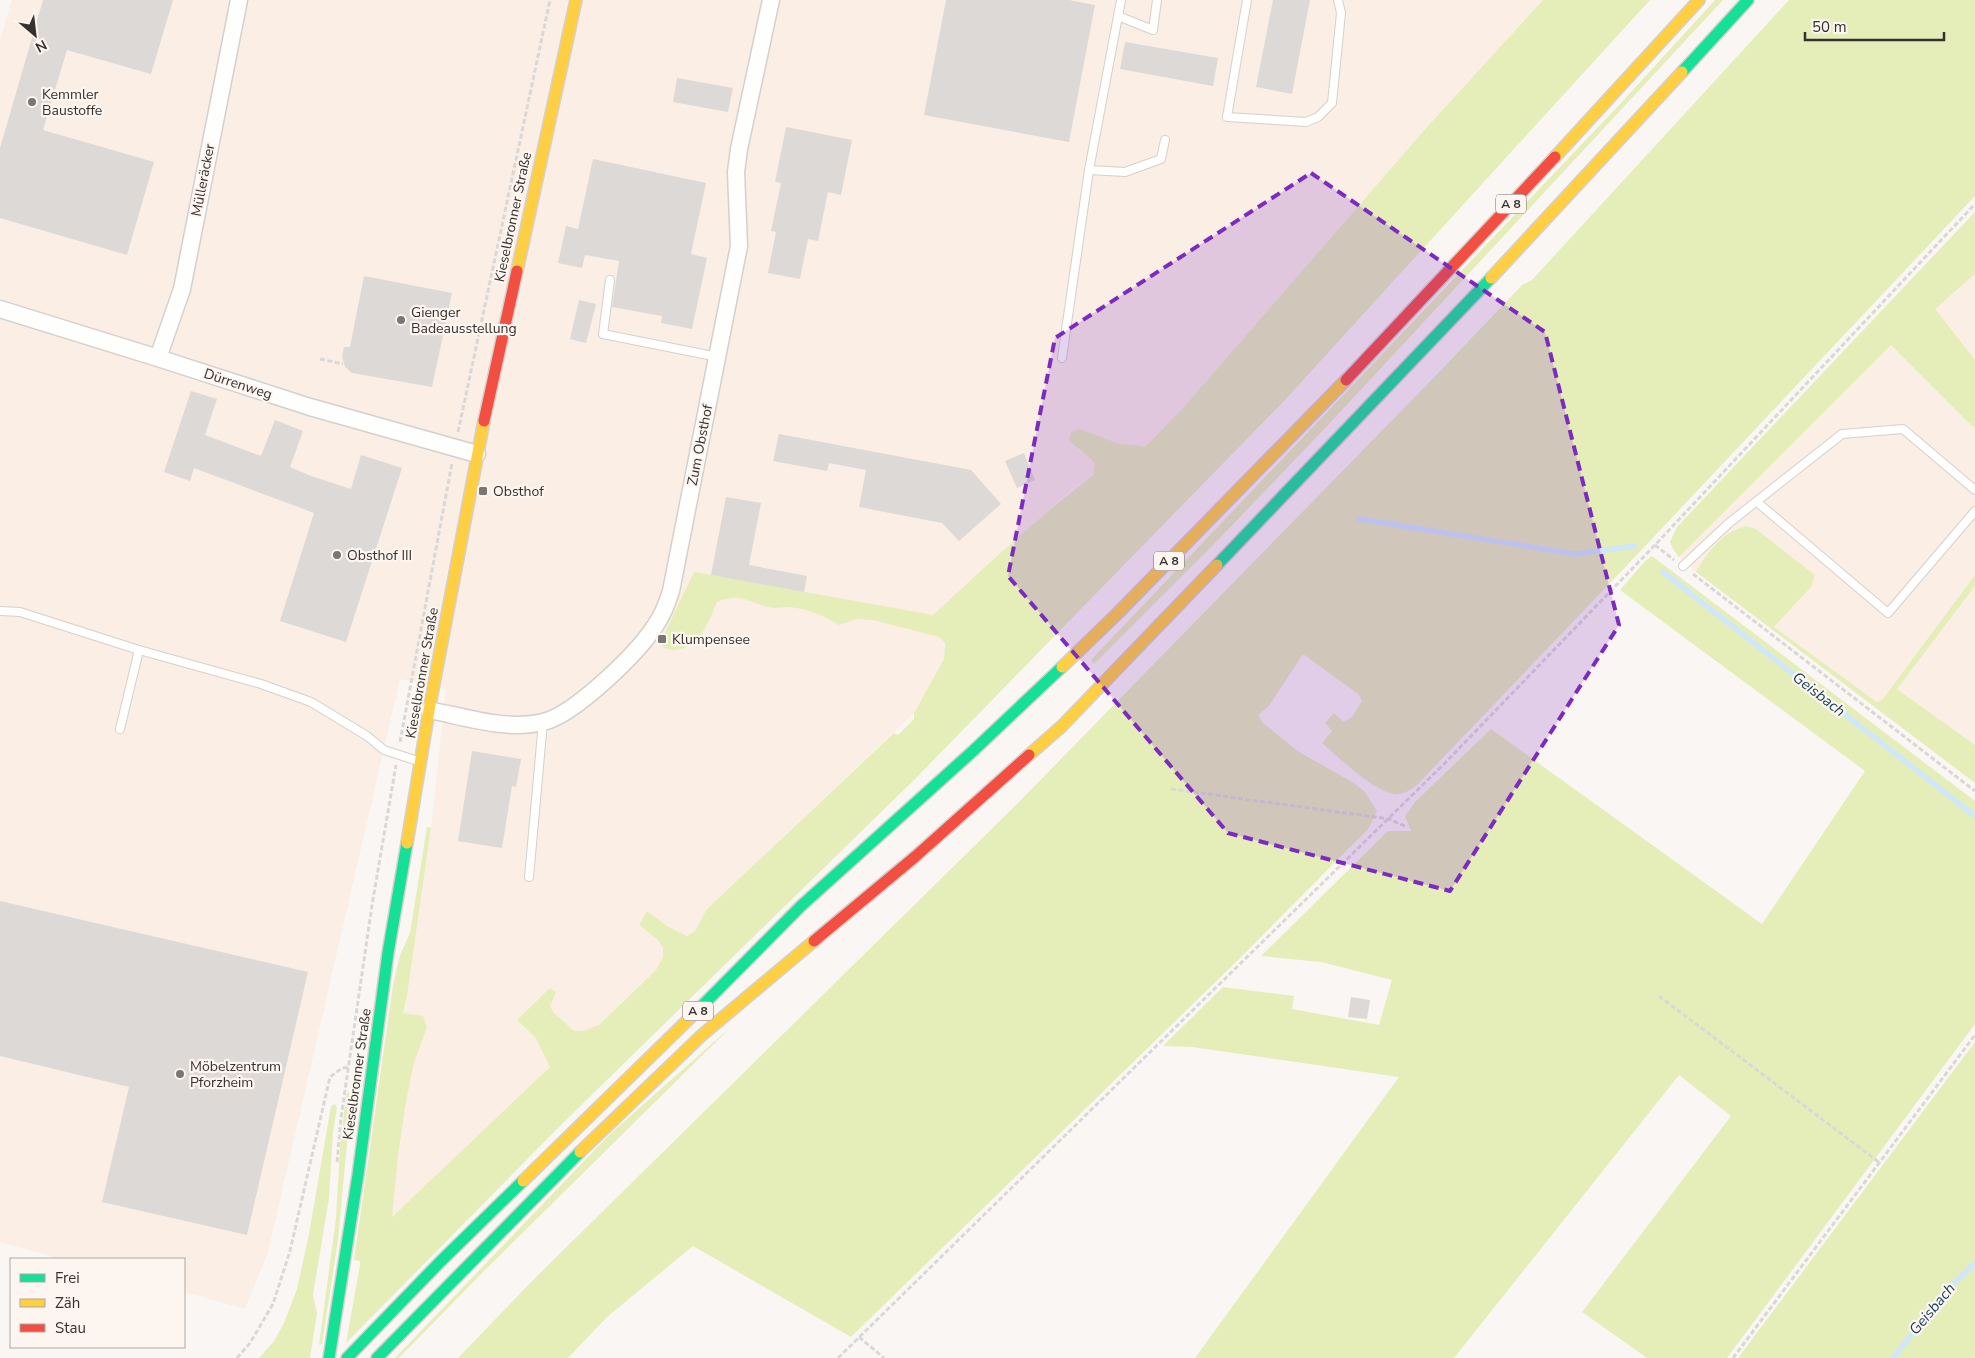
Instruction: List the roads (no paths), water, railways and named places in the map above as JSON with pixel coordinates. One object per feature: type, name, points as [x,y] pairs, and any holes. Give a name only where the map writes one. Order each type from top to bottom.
[{"type":"main road","name":"Kieselbronner Straße","points":[[329,1358],[388,953],[430,710],[477,454],[576,0]]},
{"type":"main road","points":[[1672,31],[1686,0]]},
{"type":"main road","name":"A 8","points":[[347,1358],[441,1261],[655,1053],[801,906],[973,751],[1117,614],[1350,376],[1699,0]]},
{"type":"main road","name":"A 8","points":[[377,1358],[576,1156],[702,1036],[916,856],[1062,726],[1455,317],[1726,24],[1753,2]]},
{"type":"street","name":"Mülleräcker","points":[[158,358],[182,289],[239,0]]},
{"type":"street","name":"Zum Obsthof","points":[[430,710],[494,724],[521,725],[543,722],[559,717],[627,660],[646,640],[665,610],[671,591],[740,246],[736,172],[739,149],[772,0]]},
{"type":"street","name":"Dürrenweg","points":[[0,309],[310,407],[477,454]]},
{"type":"lane","points":[[1062,358],[1089,170],[1121,0]]},
{"type":"lane","points":[[1118,16],[1153,30],[1158,0]]},
{"type":"lane","points":[[1247,0],[1227,117],[1306,122],[1318,117],[1332,103],[1341,13],[1338,0]]},
{"type":"lane","points":[[1089,170],[1125,172],[1162,158],[1166,140]]},
{"type":"lane","points":[[610,280],[603,334],[718,357]]},
{"type":"lane","points":[[1683,566],[1729,524],[1842,434],[1904,429],[1975,490]]},
{"type":"lane","points":[[1757,502],[1888,613],[1975,511]]},
{"type":"lane","points":[[0,611],[20,612],[139,650],[261,684],[310,702],[367,736],[384,750],[421,761]]},
{"type":"lane","points":[[120,729],[139,650]]},
{"type":"lane","points":[[529,877],[543,722]]},
{"type":"waterway","points":[[1359,519],[1575,554],[1635,546]]},
{"type":"waterway","name":"Geisbach","points":[[1663,572],[1975,816]]},
{"type":"waterway","name":"Geisbach","points":[[1893,1358],[1947,1290],[1975,1263]]},
{"type":"place","name":"Kemmler Baustoffe","points":[[32,102]]},
{"type":"place","name":"Gienger Badeausstellung","points":[[401,320]]},
{"type":"place","name":"Obsthof","points":[[483,491]]},
{"type":"place","name":"Obsthof III","points":[[337,555]]},
{"type":"place","name":"Klumpensee","points":[[662,639]]},
{"type":"place","name":"Möbelzentrum Pforzheim","points":[[180,1074]]}]
